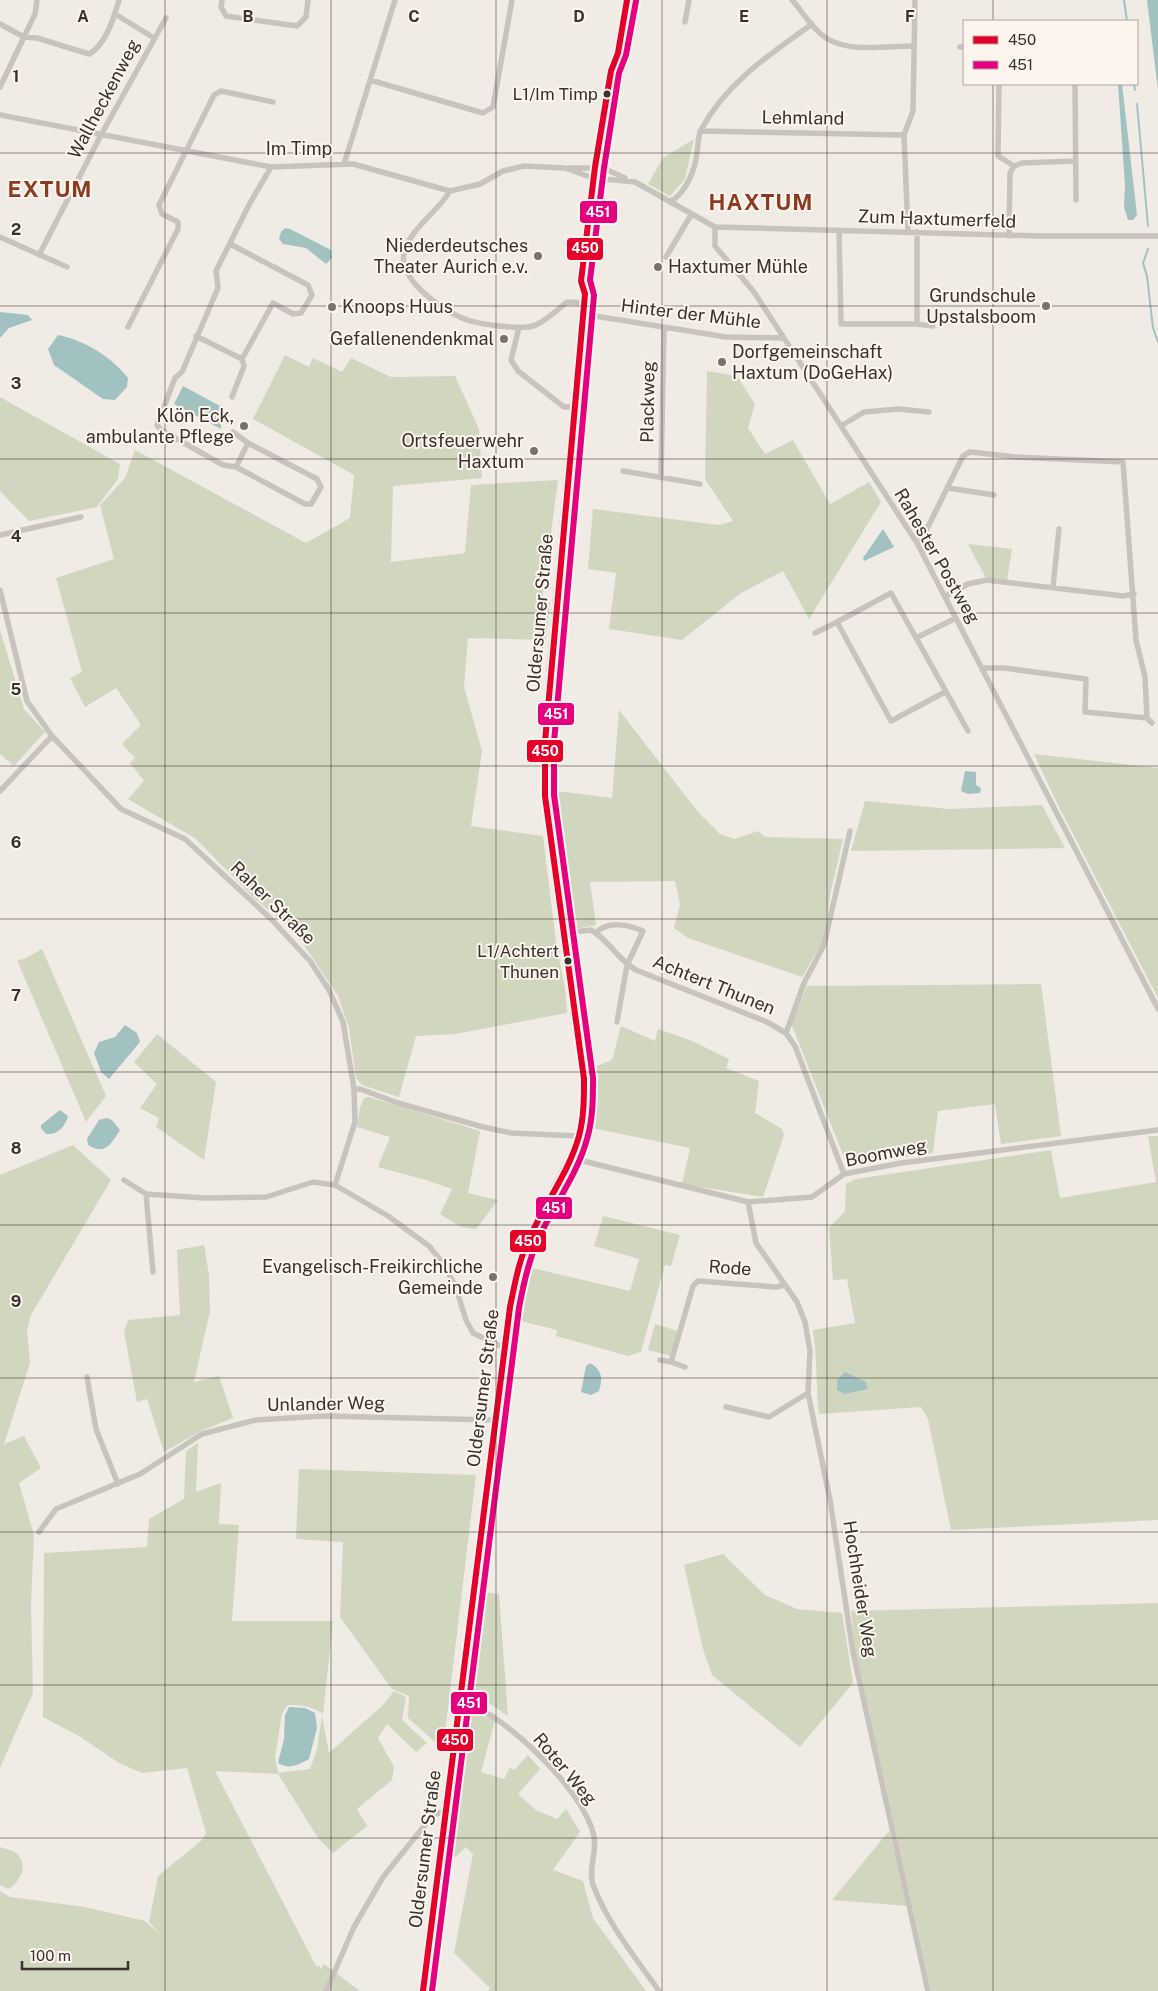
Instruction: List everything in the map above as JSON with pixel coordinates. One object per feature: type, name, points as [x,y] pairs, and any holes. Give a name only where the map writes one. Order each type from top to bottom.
[{"type":"main road","name":"Oldersumer Straße","points":[[423,1991],[504,1348],[518,1269],[529,1238],[571,1158],[579,1136],[584,1111],[584,1079],[545,796],[544,770],[584,299],[581,281],[599,167],[611,71],[618,53],[627,0]]},
{"type":"street","points":[[0,87],[35,14],[37,0]]},
{"type":"street","points":[[0,24],[24,37],[37,38],[90,54],[97,50],[115,14],[119,0]]},
{"type":"street","points":[[222,0],[221,7],[226,16],[297,26],[306,17],[308,0]]},
{"type":"street","points":[[344,164],[395,0]]},
{"type":"street","points":[[370,80],[483,113],[493,107],[512,0]]},
{"type":"street","points":[[685,22],[690,0]]},
{"type":"street","points":[[792,0],[825,37],[841,44],[856,47],[914,46]]},
{"type":"street","points":[[908,232],[904,135],[914,111],[914,0]]},
{"type":"street","name":"Wallheckenweg","points":[[115,14],[154,38]]},
{"type":"street","name":"Wallheckenweg","points":[[39,255],[101,134],[166,18]]},
{"type":"street","points":[[670,202],[682,190],[691,175],[696,163],[700,131],[739,78],[812,24]]},
{"type":"street","points":[[999,85],[998,156],[1014,166]]},
{"type":"street","points":[[1075,85],[1076,200]]},
{"type":"street","points":[[128,327],[178,229],[178,222],[162,214],[159,206],[214,95],[221,91],[273,102]]},
{"type":"street","name":"Im Timp","points":[[0,115],[271,167],[353,164],[450,191],[480,184],[503,172],[524,166],[565,168],[597,178]]},
{"type":"street","name":"Lehmland","points":[[700,131],[904,135]]},
{"type":"street","points":[[1009,236],[1010,173],[1014,166],[1022,162],[1075,161]]},
{"type":"street","points":[[234,432],[248,443],[318,479],[321,487],[312,504],[305,504],[236,467],[223,465],[161,430],[157,424],[175,378],[182,372],[218,288],[216,271],[250,203],[271,167]]},
{"type":"street","points":[[565,168],[599,167],[627,179],[715,227]]},
{"type":"street","points":[[597,178],[627,179]]},
{"type":"street","points":[[450,191],[441,205],[414,232],[407,245],[403,262],[407,273],[428,297],[463,319],[519,327],[534,326],[567,302],[584,299]]},
{"type":"street","points":[[666,257],[691,215]]},
{"type":"street","name":"Zum Haxtumerfeld","points":[[715,227],[1009,236],[1158,236]]},
{"type":"street","name":"Rahester Postweg","points":[[715,227],[714,246],[754,292],[917,543],[984,668],[1158,1009]]},
{"type":"street","points":[[840,231],[841,324],[917,324],[933,326]]},
{"type":"street","points":[[917,232],[917,324]]},
{"type":"street","points":[[0,237],[67,267]]},
{"type":"street","points":[[230,244],[308,285],[312,295],[301,313],[293,314],[272,303],[242,359],[244,366],[232,396]]},
{"type":"street","name":"Hinter der Mühle","points":[[595,316],[726,337],[784,338]]},
{"type":"street","points":[[519,327],[511,360],[518,371],[564,407],[574,407]]},
{"type":"street","name":"Plackweg","points":[[661,477],[664,327]]},
{"type":"street","points":[[196,336],[242,359]]},
{"type":"street","points":[[841,426],[864,412],[898,409],[929,412]]},
{"type":"street","points":[[236,467],[248,443]]},
{"type":"street","points":[[917,543],[922,539],[963,456],[970,452],[1016,457],[1123,462],[1136,640],[1145,677],[1147,718]]},
{"type":"street","points":[[622,472],[700,484]]},
{"type":"street","points":[[948,488],[994,495]]},
{"type":"street","points":[[0,534],[81,517]]},
{"type":"street","points":[[1053,587],[1059,529]]},
{"type":"street","points":[[946,596],[968,584],[987,580],[1123,596],[1134,594]]},
{"type":"street","name":"Raher Straße","points":[[0,590],[27,701],[52,736],[121,809],[185,840],[271,918],[310,960],[329,990],[343,1022],[354,1089],[354,1122],[335,1185]]},
{"type":"street","points":[[815,633],[891,593],[968,731]]},
{"type":"street","points":[[916,638],[956,618]]},
{"type":"street","points":[[837,622],[891,721],[945,692]]},
{"type":"street","points":[[984,668],[1004,668],[1086,679],[1085,712],[1147,718],[1152,723]]},
{"type":"street","points":[[0,791],[52,736]]},
{"type":"street","points":[[786,1033],[804,983],[824,945],[850,831]]},
{"type":"street","name":"Achtert Thunen","points":[[596,933],[600,929],[626,924],[642,931],[628,965],[617,1022]]},
{"type":"street","name":"Achtert Thunen","points":[[564,933],[586,930],[596,933],[628,965],[654,978],[767,1022],[786,1033],[795,1046],[844,1174]]},
{"type":"street","points":[[354,1089],[360,1088],[398,1102],[511,1133],[579,1136]]},
{"type":"street","name":"Boomweg","points":[[571,1158],[748,1202],[812,1196],[844,1174],[902,1163],[1158,1130]]},
{"type":"street","points":[[124,1180],[146,1194],[205,1198],[266,1196],[313,1182],[335,1185],[388,1216],[429,1246],[442,1262],[455,1286],[466,1320],[473,1333],[504,1348]]},
{"type":"street","points":[[146,1194],[153,1272]]},
{"type":"street","name":"Hochheider Weg","points":[[748,1202],[756,1243],[797,1302],[805,1322],[810,1351],[808,1393],[830,1500],[853,1652],[928,1991]]},
{"type":"street","name":"Rode","points":[[671,1362],[693,1286],[698,1281],[776,1287],[785,1285]]},
{"type":"street","points":[[660,1360],[685,1367]]},
{"type":"street","points":[[87,1376],[96,1429],[118,1484]]},
{"type":"street","points":[[726,1407],[769,1417],[808,1393]]},
{"type":"street","name":"Unlander Weg","points":[[39,1532],[56,1509],[140,1474],[202,1434],[256,1420],[324,1416],[495,1420]]},
{"type":"street","name":"Roter Weg","points":[[459,1700],[503,1722],[541,1757],[575,1798],[588,1818],[594,1836],[593,1884],[614,1927],[659,1991]]},
{"type":"street","points":[[326,1991],[354,1927],[383,1877],[429,1820],[436,1814],[445,1811]]},
{"type":"green space","points":[[694,139],[685,179],[670,196],[648,184],[663,158]]},
{"type":"green space","points":[[285,355],[309,367],[313,358],[342,372],[351,358],[391,377],[455,376],[479,429],[482,478],[393,486],[391,562],[465,553],[471,485],[558,480],[542,602],[550,603],[546,640],[468,638],[464,687],[482,751],[471,826],[543,836],[567,1013],[455,1034],[416,1036],[399,1097],[362,1085],[356,1078],[349,1028],[338,996],[296,933],[254,898],[196,839],[128,799],[144,781],[130,763],[135,758],[122,744],[141,725],[116,688],[85,707],[70,678],[82,672],[56,578],[114,559],[100,505],[125,478],[135,450],[306,543],[350,518],[354,475],[253,419]]},
{"type":"green space","points":[[707,371],[737,376],[755,404],[748,428],[765,454],[793,440],[830,504],[869,482],[881,502],[809,619],[783,571],[741,593],[682,640],[609,629],[616,573],[588,569],[593,509],[719,525],[733,521],[705,479]]},
{"type":"green space","points":[[0,397],[120,464],[118,479],[97,507],[29,521],[0,491]]},
{"type":"green space","points":[[968,544],[1012,549],[1007,580],[986,578]]},
{"type":"green space","points":[[0,630],[24,709],[45,732],[14,766],[0,754]]},
{"type":"green space","points":[[619,710],[698,812],[720,834],[735,839],[758,831],[765,837],[843,839],[830,895],[824,940],[802,977],[688,938],[674,928],[680,904],[675,881],[590,882],[596,925],[574,929],[549,790],[612,798]]},
{"type":"green space","points":[[1034,754],[1158,768],[1158,998],[1058,805]]},
{"type":"green space","points":[[865,801],[950,809],[1042,805],[1065,848],[851,851]]},
{"type":"green space","points":[[42,949],[106,1096],[86,1122],[17,960],[24,959]]},
{"type":"green space","points":[[1041,984],[1061,1136],[1001,1144],[995,1104],[938,1111],[933,1153],[847,1165],[791,1023],[807,986]]},
{"type":"green space","points":[[621,1026],[655,1041],[658,1029],[690,1040],[729,1059],[726,1068],[759,1081],[755,1113],[782,1129],[784,1135],[763,1197],[682,1184],[690,1148],[592,1128],[595,1115],[592,1068],[612,1060]]},
{"type":"green space","points":[[157,1034],[216,1082],[204,1160],[156,1127],[159,1118],[140,1108],[157,1084],[134,1062]]},
{"type":"green space","points":[[369,1097],[480,1131],[468,1193],[498,1200],[476,1229],[461,1227],[440,1214],[452,1189],[378,1167],[390,1137],[357,1127],[360,1108],[364,1098]]},
{"type":"green space","points":[[1148,1136],[1158,1136],[1158,1520],[951,1530],[928,1419],[921,1407],[819,1414],[813,1330],[855,1323],[847,1279],[833,1280],[829,1228],[845,1211],[846,1184],[856,1179],[1051,1150],[1060,1198],[1156,1182]],"holes":[[[845,1372],[868,1389],[845,1394]]]},
{"type":"green space","points":[[73,1145],[111,1180],[31,1315],[27,1330],[30,1363],[4,1444],[24,1436],[41,1468],[19,1483],[34,1535],[31,1604],[33,1693],[0,1768],[0,1175]]},
{"type":"green space","points":[[603,1216],[680,1235],[671,1266],[665,1265],[641,1352],[628,1356],[556,1336],[557,1330],[517,1320],[528,1267],[630,1291],[639,1259],[594,1246]]},
{"type":"green space","points":[[204,1245],[209,1275],[210,1311],[194,1382],[219,1376],[233,1418],[201,1431],[164,1452],[147,1399],[137,1402],[124,1332],[128,1320],[180,1315],[177,1250]]},
{"type":"green space","points":[[655,1324],[678,1331],[671,1356],[648,1350]]},
{"type":"green space","points":[[198,1443],[196,1492],[221,1483],[219,1524],[239,1525],[232,1621],[333,1621],[323,1714],[306,1706],[288,1705],[282,1713],[275,1757],[278,1773],[310,1769],[317,1749],[322,1716],[329,1753],[384,1704],[394,1691],[406,1697],[402,1720],[427,1743],[416,1752],[387,1724],[378,1738],[394,1767],[392,1780],[357,1809],[367,1826],[333,1853],[318,1838],[278,1774],[215,1771],[316,1966],[320,1966],[320,1970],[324,1964],[360,1991],[0,1991],[0,1891],[10,1897],[85,1907],[145,1921],[161,1935],[149,1922],[158,1876],[202,1840],[206,1833],[187,1768],[142,1773],[119,1763],[79,1736],[43,1717],[44,1553],[147,1547],[149,1519],[184,1499],[186,1451]]},
{"type":"green space","points":[[299,1469],[476,1475],[443,1749],[408,1718],[409,1696],[392,1689],[340,1617],[343,1542],[296,1539]]},
{"type":"green space","points":[[723,1554],[765,1595],[797,1609],[842,1613],[853,1683],[800,1747],[712,1675],[703,1649],[684,1565]]},
{"type":"green space","points":[[483,1593],[499,1594],[508,1716],[482,1698],[468,1694]]},
{"type":"green space","points":[[1158,1603],[1158,1991],[931,1991],[855,1650],[851,1611]]},
{"type":"green space","points":[[467,1710],[495,1720],[481,1772],[504,1779],[510,1767],[514,1770],[528,1755],[540,1769],[518,1794],[536,1810],[557,1819],[566,1809],[580,1832],[553,1870],[583,1881],[593,1918],[646,1991],[488,1991],[490,1988],[454,1953],[473,1854],[466,1847],[449,1863]]},
{"type":"green space","points":[[889,1831],[908,1906],[832,1900]]},
{"type":"green space","points":[[0,1847],[16,1853],[23,1864],[19,1878],[9,1889],[0,1885]]},
{"type":"water","points":[[1147,0],[1158,0],[1158,90]]},
{"type":"water","points":[[1118,85],[1122,85],[1137,215],[1133,220],[1128,220],[1124,207],[1125,185]]},
{"type":"water","points":[[285,228],[331,250],[332,258],[326,264],[306,248],[283,244],[279,239],[281,232]]},
{"type":"water","points":[[0,312],[28,315],[32,320],[9,328],[0,338]]},
{"type":"water","points":[[58,335],[87,345],[106,356],[121,370],[128,378],[127,387],[115,400],[103,399],[54,365],[48,349]]},
{"type":"water","points":[[183,386],[220,406],[221,429],[174,404]]},
{"type":"water","points":[[883,529],[894,547],[864,561],[863,558]]},
{"type":"water","points":[[965,771],[976,772],[976,785],[981,788],[980,793],[968,794],[961,791]]},
{"type":"water","points":[[125,1025],[137,1033],[140,1042],[109,1079],[101,1072],[94,1053],[99,1042],[115,1037]]},
{"type":"water","points":[[60,1110],[68,1116],[65,1124],[57,1132],[46,1134],[41,1125]]},
{"type":"water","points":[[107,1118],[112,1120],[120,1130],[114,1140],[103,1149],[88,1145],[87,1139],[99,1120]]},
{"type":"water","points":[[590,1363],[597,1369],[601,1378],[599,1391],[591,1395],[581,1392],[586,1366]]},
{"type":"water","points":[[845,1372],[866,1382],[868,1389],[845,1394],[837,1390],[837,1380]]},
{"type":"water","points":[[289,1707],[305,1708],[315,1713],[317,1728],[309,1759],[297,1765],[286,1766],[278,1763],[284,1739],[285,1715]]},
{"type":"waterway","points":[[1124,0],[1127,20]]},
{"type":"waterway","points":[[1134,85],[1135,90]]},
{"type":"waterway","points":[[1137,104],[1148,226]]},
{"type":"waterway","points":[[1148,249],[1143,263],[1147,276],[1153,328],[1158,342]]},
{"type":"transit line","name":"450","points":[[423,1991],[510,1307],[526,1245],[575,1149],[583,1115],[584,1079],[545,796],[545,742],[585,294],[581,281],[595,167],[611,71],[618,53],[627,0]]},
{"type":"transit line","name":"451","points":[[432,1991],[519,1308],[534,1250],[583,1153],[592,1116],[593,1078],[554,795],[554,742],[594,295],[590,280],[604,168],[619,73],[626,55],[636,1]]},
{"type":"place","name":"L1/Im Timp","points":[[607,94]]},
{"type":"place","name":"Niederdeutsches Theater Aurich e.v.","points":[[538,256]]},
{"type":"place","name":"Haxtumer Mühle","points":[[658,267]]},
{"type":"place","name":"Grundschule Upstalsboom","points":[[1046,306]]},
{"type":"place","name":"Knoops Huus","points":[[332,307]]},
{"type":"place","name":"Gefallenendenkmal","points":[[504,339]]},
{"type":"place","name":"Dorfgemeinschaft Haxtum (DoGeHax)","points":[[722,362]]},
{"type":"place","name":"Klön Eck, ambulante Pflege","points":[[244,426]]},
{"type":"place","name":"Ortsfeuerwehr Haxtum","points":[[534,451]]},
{"type":"place","name":"L1/Achtert Thunen","points":[[568,961]]},
{"type":"place","name":"Evangelisch-Freikirchliche Gemeinde","points":[[493,1277]]},
{"type":"district","name":"EXTUM","points":[[50,189]]},
{"type":"district","name":"HAXTUM","points":[[761,202]]}]
